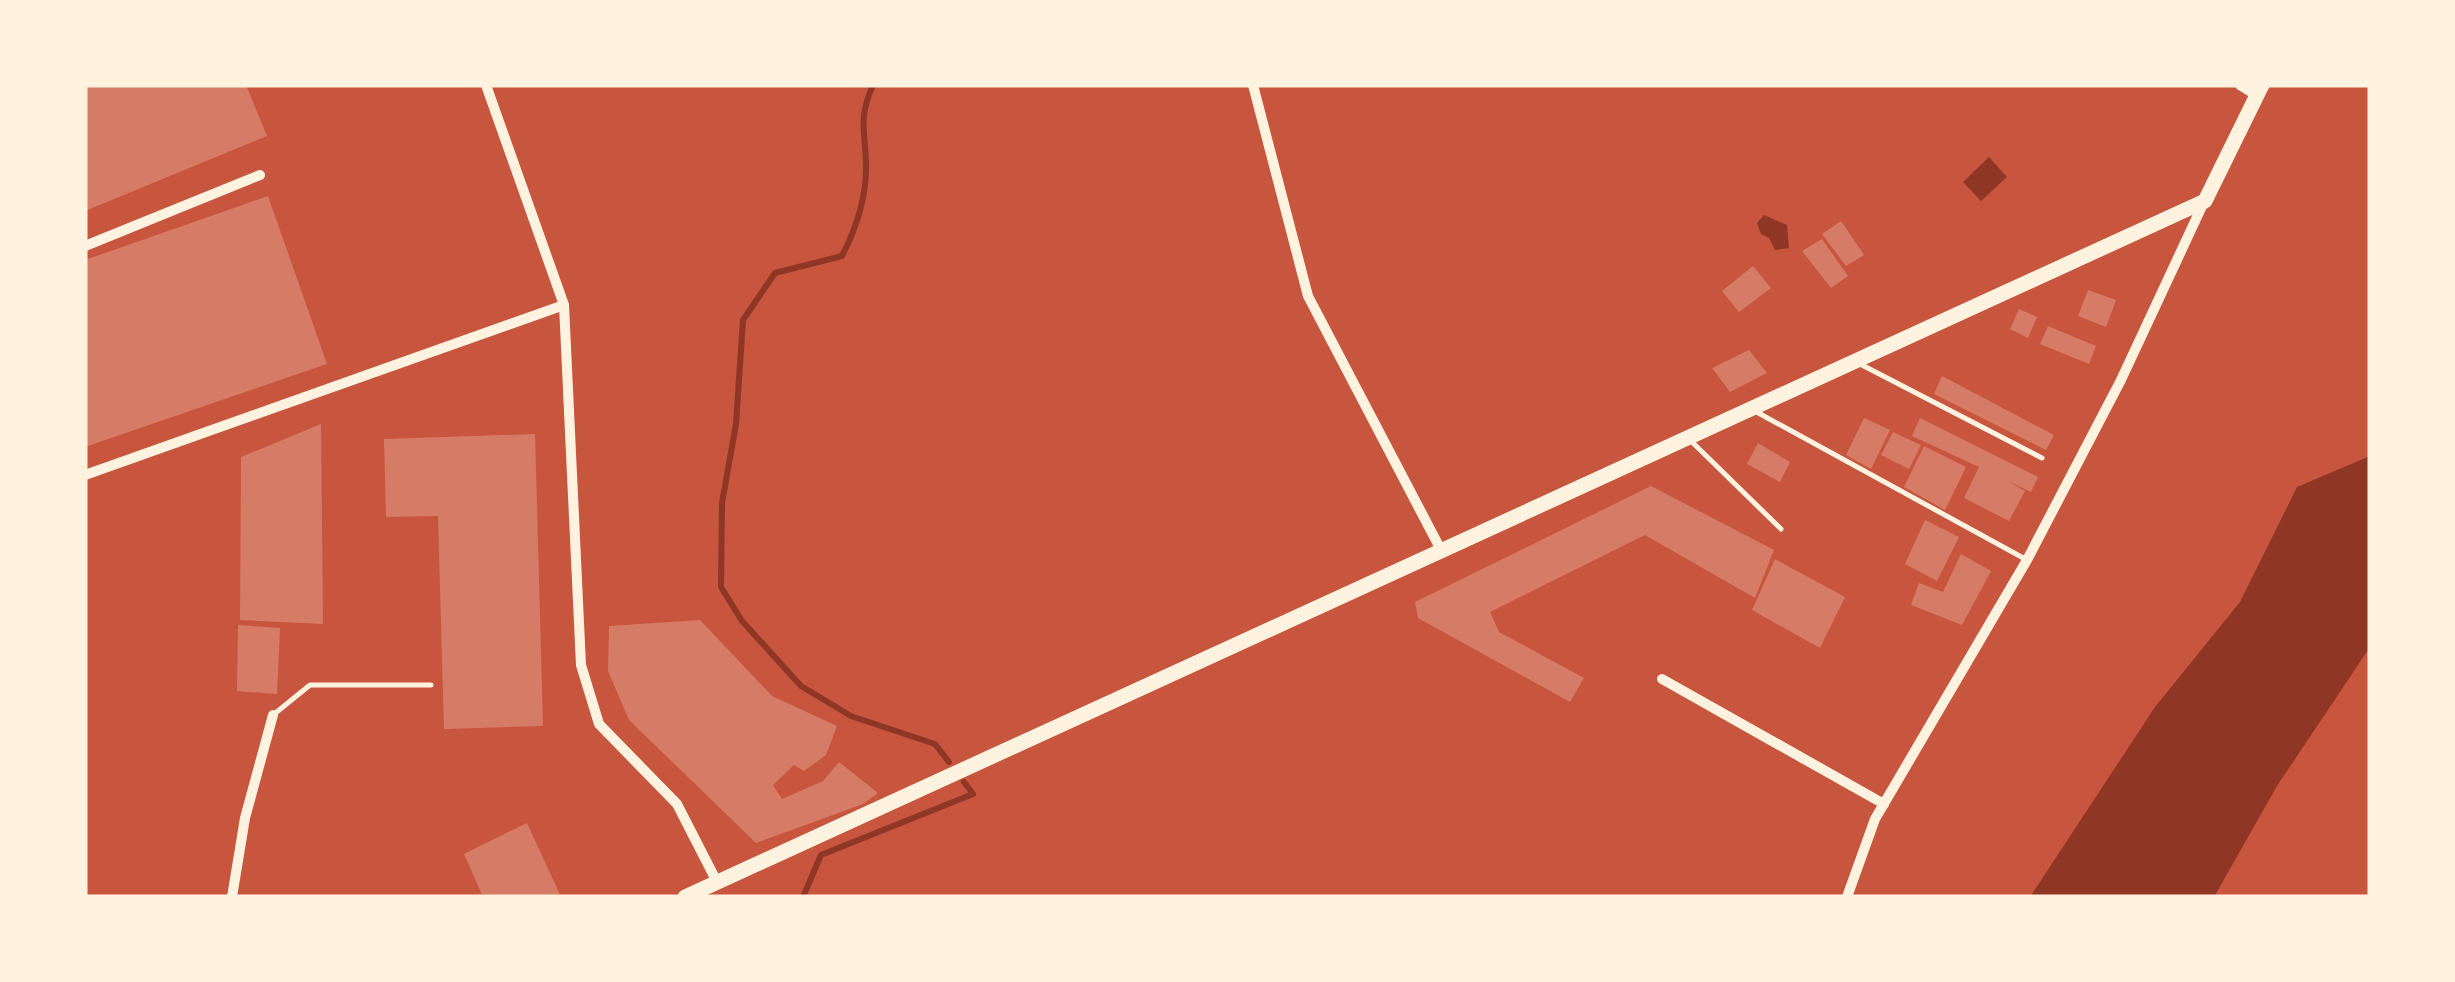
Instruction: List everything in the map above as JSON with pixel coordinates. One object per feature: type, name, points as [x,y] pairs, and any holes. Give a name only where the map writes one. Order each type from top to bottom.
[{"type":"main road","points":[[685,897],[2205,201],[2259,90]]},
{"type":"street","points":[[486,85],[564,306],[582,665],[599,724],[677,804],[717,882]]},
{"type":"street","points":[[1253,85],[1308,296],[1441,550]]},
{"type":"street","points":[[2240,85],[2259,90]]},
{"type":"street","points":[[85,246],[260,175]]},
{"type":"street","points":[[1847,897],[1884,804],[2027,560],[2121,380],[2205,201]]},
{"type":"street","points":[[85,474],[564,306]]},
{"type":"street","points":[[1662,679],[1884,804]]},
{"type":"street","points":[[232,897],[245,818],[274,715]]},
{"type":"lane","points":[[1855,361],[2042,458]]},
{"type":"lane","points":[[1750,409],[2027,560]]},
{"type":"lane","points":[[1687,438],[1781,529]]},
{"type":"lane","points":[[274,715],[310,685],[430,685]]},
{"type":"shaded area","points":[[1989,157],[2007,177],[1981,201],[1963,182]]},
{"type":"shaded area","points":[[1764,215],[1787,225],[1789,248],[1775,250],[1769,238],[1761,234],[1757,223]]},
{"type":"shaded area","points":[[2370,456],[2370,647],[2277,786],[2214,897],[2030,897],[2155,707],[2240,602],[2297,487]]},
{"type":"building","points":[[85,85],[246,85],[267,136],[85,211]]},
{"type":"building","points":[[268,196],[327,364],[85,447],[85,260]]},
{"type":"building","points":[[1841,221],[1864,255],[1846,266],[1822,234]]},
{"type":"building","points":[[1822,239],[1848,276],[1831,288],[1802,251]]},
{"type":"building","points":[[1753,266],[1771,288],[1739,312],[1722,291]]},
{"type":"building","points":[[2088,290],[2116,300],[2106,327],[2078,316]]},
{"type":"building","points":[[2019,309],[2037,317],[2028,338],[2010,329]]},
{"type":"building","points":[[2048,326],[2096,346],[2089,364],[2040,344]]},
{"type":"building","points":[[1749,350],[1767,373],[1730,392],[1712,368]]},
{"type":"building","points":[[1942,376],[2054,435],[2046,450],[1934,394]]},
{"type":"building","points":[[1864,418],[1890,430],[1871,469],[1846,455]]},
{"type":"building","points":[[1920,418],[2038,477],[2031,492],[2008,481],[2025,491],[2009,521],[1964,498],[1979,467],[1912,436]]},
{"type":"building","points":[[321,424],[323,624],[240,620],[241,457]]},
{"type":"building","points":[[1893,432],[1921,445],[1909,469],[1881,455]]},
{"type":"building","points":[[535,434],[543,726],[444,729],[438,516],[386,517],[384,439]]},
{"type":"building","points":[[1758,443],[1790,462],[1780,482],[1747,464]]},
{"type":"building","points":[[1924,446],[1966,467],[1945,510],[1904,487]]},
{"type":"building","points":[[1651,486],[1774,550],[1755,598],[1645,535],[1490,612],[1499,632],[1584,678],[1570,702],[1418,618],[1415,602]]},
{"type":"building","points":[[1925,520],[1959,537],[1937,581],[1905,564]]},
{"type":"building","points":[[1961,554],[1991,571],[1962,625],[1911,605],[1919,583],[1943,592]]},
{"type":"building","points":[[1775,559],[1845,597],[1820,648],[1752,610]]},
{"type":"building","points":[[700,620],[772,696],[837,726],[826,755],[804,771],[794,765],[773,785],[782,799],[823,781],[839,762],[878,793],[863,804],[756,843],[629,720],[608,671],[609,626]]},
{"type":"building","points":[[238,625],[280,628],[277,694],[237,691]]},
{"type":"building","points":[[527,823],[561,897],[483,897],[464,854]]},
{"type":"waterway","points":[[873,85],[864,116],[863,200],[842,256],[775,273],[743,320],[736,424],[722,503],[721,587],[742,621],[801,686],[851,716],[935,744],[949,762]]},
{"type":"waterway","points":[[803,897],[821,855],[973,794],[964,782]]}]
